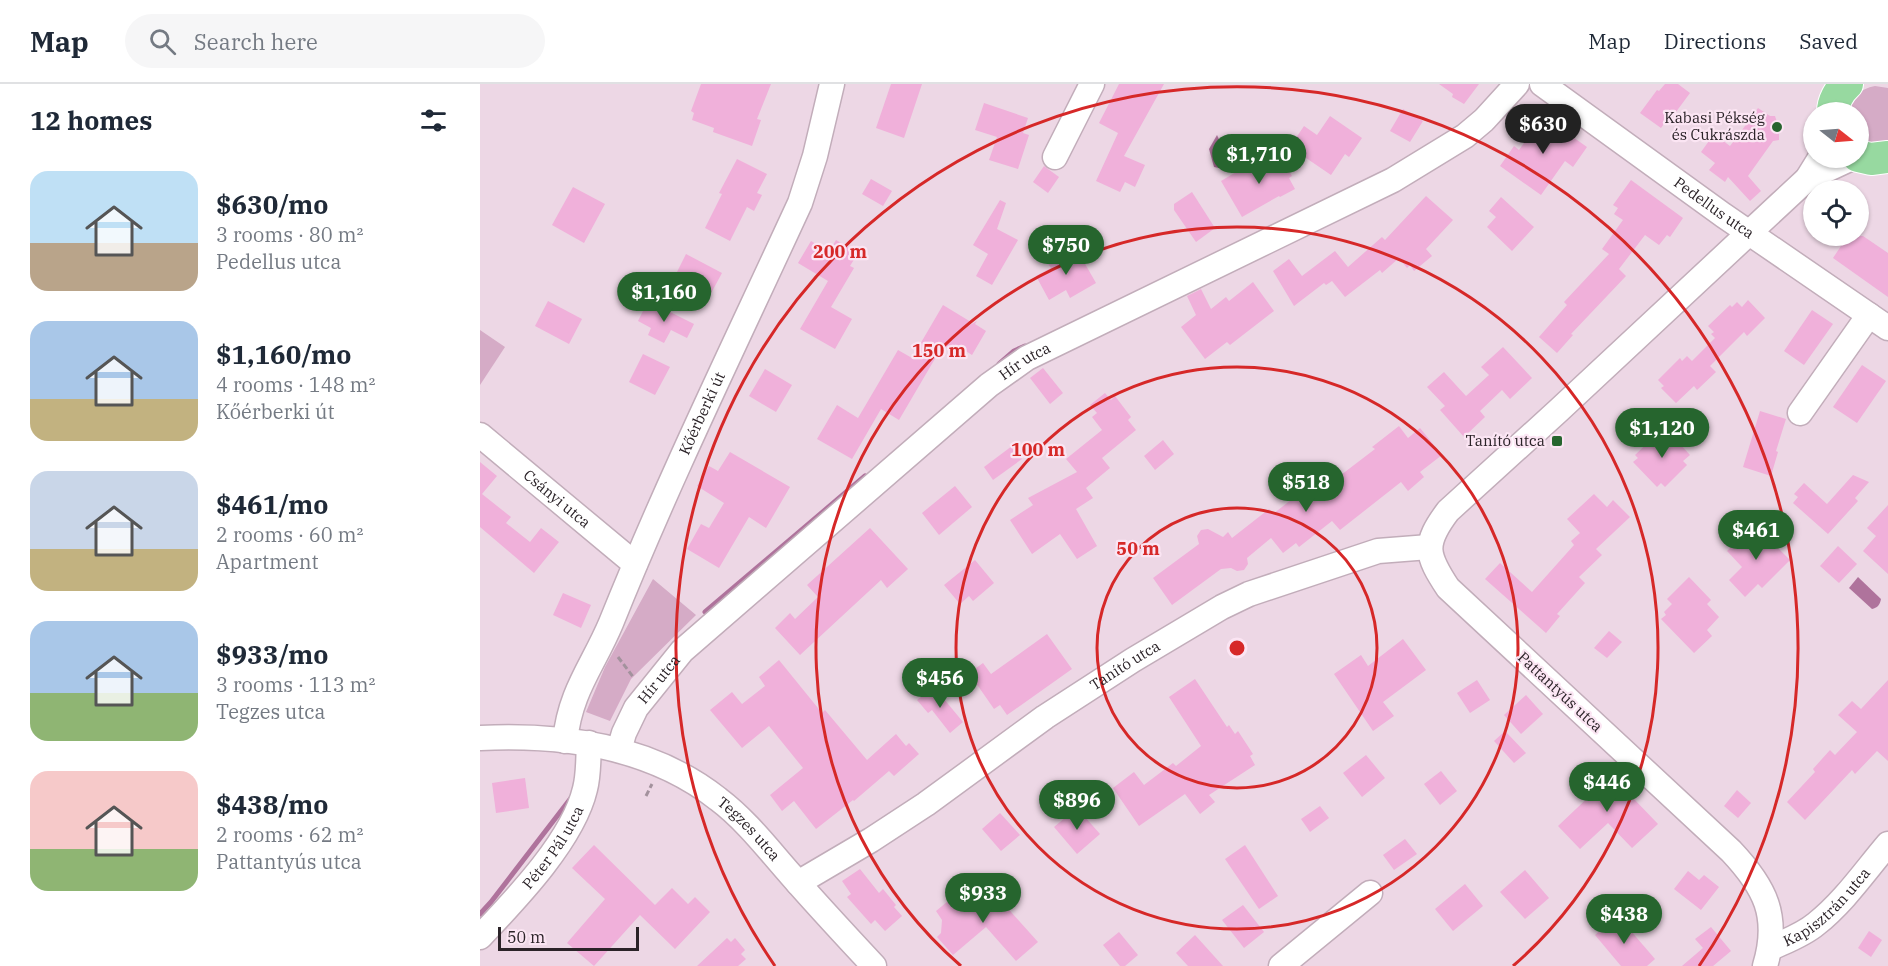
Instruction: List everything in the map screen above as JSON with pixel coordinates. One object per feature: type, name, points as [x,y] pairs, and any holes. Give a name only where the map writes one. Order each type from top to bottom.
[{"type":"main road","points":[[1869,159],[1888,157]]},
{"type":"street","name":"Kőérberki út","points":[[565,741],[572,703],[604,639],[635,564],[800,203],[815,156],[832,84]]},
{"type":"street","points":[[1055,157],[1092,84]]},
{"type":"street","name":"Hír utca","points":[[619,750],[636,708],[682,651],[989,385],[1027,358],[1393,180],[1465,136],[1484,120],[1516,84]]},
{"type":"street","name":"Pedellus utca","points":[[1542,84],[1723,215],[1878,322]]},
{"type":"street","points":[[1429,547],[1435,528],[1448,511],[1750,233],[1807,179],[1814,168]]},
{"type":"street","points":[[1807,179],[1831,168]]},
{"type":"street","points":[[1723,215],[1748,213],[1779,205]]},
{"type":"street","points":[[1800,413],[1878,322]]},
{"type":"street","name":"Csányi utca","points":[[480,435],[635,564]]},
{"type":"street","name":"Tanító utca","points":[[798,883],[926,804],[1045,717],[1133,660],[1222,607],[1249,594],[1378,551],[1429,547]]},
{"type":"street","name":"Pattantyús utca","points":[[1429,547],[1433,565],[1448,588],[1752,873],[1769,906],[1768,957]]},
{"type":"street","name":"Tegzes utca","points":[[480,738],[589,743],[619,750],[676,773],[718,799],[745,824],[874,966]]},
{"type":"street","name":"Péter Pál utca","points":[[480,937],[534,876],[561,840],[578,812],[586,788],[589,743]]},
{"type":"street","name":"Kapisztrán utca","points":[[1768,957],[1815,925],[1838,904],[1888,844]]},
{"type":"street","points":[[1281,966],[1370,893]]},
{"type":"path","points":[[604,639],[635,680],[651,688]]},
{"type":"shaded area","points":[[1875,86],[1888,88],[1888,142],[1869,143],[1869,102],[1851,102],[1865,89]]},
{"type":"shaded area","points":[[1217,135],[1227,156],[1224,164],[1219,168],[1214,167],[1209,149]]},
{"type":"shaded area","points":[[480,330],[505,347],[480,385]]},
{"type":"shaded area","points":[[1858,577],[1881,599],[1875,608],[1872,609],[1849,588]]},
{"type":"shaded area","points":[[653,579],[696,615],[631,679],[610,721],[586,712],[605,667]]},
{"type":"building","points":[[701,84],[771,84],[757,119],[761,120],[752,146],[713,132],[714,128],[692,120],[694,113],[691,111]]},
{"type":"building","points":[[891,84],[922,84],[904,138],[876,128]]},
{"type":"building","points":[[1119,84],[1164,84],[1124,156],[1145,165],[1135,187],[1125,182],[1120,192],[1096,181],[1118,133],[1099,123]]},
{"type":"building","points":[[1439,84],[1479,84],[1464,104],[1452,97],[1453,94]]},
{"type":"building","points":[[1665,84],[1678,84],[1690,93],[1661,128],[1640,113],[1657,90],[1659,91]]},
{"type":"building","points":[[984,103],[1028,118],[1023,133],[1029,135],[1018,169],[989,160],[997,137],[975,130]]},
{"type":"building","points":[[1758,108],[1770,116],[1775,116],[1777,122],[1784,127],[1779,134],[1779,140],[1773,141],[1748,176],[1761,191],[1750,201],[1728,177],[1725,182],[1709,170],[1715,163],[1701,152],[1714,134],[1730,146],[1748,122],[1747,116],[1753,115]]},
{"type":"building","points":[[1403,109],[1423,121],[1410,142],[1390,131]]},
{"type":"building","points":[[1330,116],[1362,138],[1349,157],[1345,154],[1331,175],[1290,147],[1304,126],[1317,135]]},
{"type":"building","points":[[1543,116],[1587,147],[1573,167],[1565,161],[1541,195],[1500,166],[1514,146],[1519,150]]},
{"type":"building","points":[[1279,154],[1292,176],[1289,178],[1295,189],[1242,217],[1221,181],[1246,166],[1249,172]]},
{"type":"building","points":[[737,159],[767,174],[757,193],[762,195],[754,211],[747,207],[730,241],[705,228],[722,194],[719,193]]},
{"type":"building","points":[[1044,166],[1059,177],[1048,193],[1033,182]]},
{"type":"building","points":[[871,179],[892,191],[883,206],[862,194]]},
{"type":"building","points":[[1631,180],[1683,218],[1670,237],[1667,235],[1659,245],[1645,235],[1619,269],[1626,276],[1571,334],[1573,335],[1557,353],[1539,337],[1567,305],[1564,302],[1609,254],[1602,249],[1623,220],[1614,214],[1618,208],[1613,205]]},
{"type":"building","points":[[573,187],[605,204],[584,243],[552,225]]},
{"type":"building","points":[[1192,192],[1215,228],[1196,242],[1174,210],[1174,204]]},
{"type":"building","points":[[1426,196],[1453,220],[1426,249],[1432,256],[1414,271],[1410,265],[1407,268],[1399,258],[1382,273],[1380,270],[1345,297],[1332,281],[1326,285],[1324,283],[1294,306],[1273,271],[1289,259],[1302,276],[1335,251],[1348,267],[1382,237],[1385,240]]},
{"type":"building","points":[[1501,197],[1534,227],[1512,251],[1487,227],[1496,217],[1489,211]]},
{"type":"building","points":[[1000,200],[1006,203],[997,229],[1018,240],[992,285],[976,276],[988,254],[973,245]]},
{"type":"building","points":[[836,240],[858,253],[850,266],[854,268],[831,307],[852,319],[835,349],[800,329],[828,281],[798,263],[811,241],[829,252]]},
{"type":"building","points":[[1869,240],[1888,253],[1888,297],[1833,258],[1841,246],[1869,246]]},
{"type":"building","points":[[1071,249],[1076,258],[1080,255],[1096,283],[1070,298],[1066,290],[1049,300],[1036,276],[1051,268],[1047,262]]},
{"type":"building","points":[[686,254],[722,273],[709,297],[674,278]]},
{"type":"building","points":[[1253,282],[1274,311],[1230,345],[1227,342],[1205,359],[1181,327],[1196,315],[1187,296],[1201,289],[1211,309],[1226,297],[1229,301]]},
{"type":"building","points":[[1748,300],[1765,318],[1747,336],[1744,332],[1710,366],[1716,372],[1697,390],[1694,386],[1676,403],[1661,388],[1664,386],[1658,380],[1680,358],[1682,361],[1687,356],[1692,361],[1715,338],[1711,334],[1714,332],[1708,326],[1730,305],[1732,307],[1737,302],[1742,307]]},
{"type":"building","points":[[548,301],[582,319],[569,344],[535,326]]},
{"type":"building","points":[[648,301],[694,324],[687,338],[671,330],[664,343],[648,335],[651,328],[638,321]]},
{"type":"building","points":[[943,305],[971,322],[968,326],[977,321],[975,324],[986,331],[972,355],[961,348],[957,354],[943,345],[899,420],[881,409],[852,459],[817,439],[837,405],[858,418],[898,350],[912,358]]},
{"type":"building","points":[[1812,310],[1833,324],[1804,365],[1784,351]]},
{"type":"building","points":[[1503,347],[1532,378],[1510,399],[1502,390],[1480,411],[1485,417],[1464,437],[1440,410],[1445,406],[1427,387],[1444,372],[1466,396],[1489,375],[1481,367]]},
{"type":"building","points":[[643,354],[670,367],[655,395],[629,382]]},
{"type":"building","points":[[1862,365],[1886,381],[1857,423],[1833,407]]},
{"type":"building","points":[[1043,368],[1063,393],[1050,404],[1030,378]]},
{"type":"building","points":[[765,369],[792,385],[776,412],[749,396]]},
{"type":"building","points":[[1105,393],[1111,400],[1115,396],[1131,417],[1128,420],[1136,430],[1102,458],[1110,468],[1086,488],[1093,498],[1076,509],[1097,546],[1077,559],[1060,534],[1032,554],[1010,520],[1033,505],[1028,498],[1077,472],[1066,459],[1102,430],[1092,417],[1097,413],[1090,405]]},
{"type":"building","points":[[1760,411],[1786,419],[1771,476],[1743,467]]},
{"type":"building","points":[[1399,426],[1408,438],[1420,428],[1442,455],[1420,472],[1424,477],[1408,491],[1401,482],[1340,530],[1332,521],[1299,547],[1296,543],[1283,553],[1271,538],[1247,558],[1248,564],[1244,570],[1221,569],[1172,605],[1153,578],[1199,544],[1197,536],[1201,530],[1208,529],[1223,537],[1228,532],[1232,538],[1269,509],[1273,514],[1296,496],[1303,504],[1375,449],[1372,447]]},
{"type":"building","points":[[1667,430],[1690,455],[1683,461],[1687,465],[1665,487],[1661,483],[1657,487],[1633,462],[1638,458],[1635,455],[1660,431],[1663,434]]},
{"type":"building","points":[[1163,440],[1174,454],[1155,470],[1144,456]]},
{"type":"building","points":[[1012,446],[1022,459],[993,480],[984,467]]},
{"type":"building","points":[[730,452],[790,487],[766,528],[749,517],[719,568],[687,549],[701,524],[709,528],[724,503],[697,486],[709,466],[718,471]]},
{"type":"building","points":[[480,462],[497,476],[482,494],[511,517],[506,523],[530,542],[541,528],[559,542],[534,573],[480,527]]},
{"type":"building","points":[[1853,475],[1869,482],[1855,498],[1858,501],[1828,534],[1793,503],[1798,497],[1794,494],[1804,483],[1827,504]]},
{"type":"building","points":[[955,486],[972,507],[939,535],[922,513]]},
{"type":"building","points":[[1594,494],[1607,507],[1613,500],[1630,517],[1596,549],[1602,555],[1579,577],[1585,583],[1557,614],[1560,616],[1546,633],[1485,579],[1500,563],[1532,592],[1574,545],[1571,541],[1580,533],[1567,519]]},
{"type":"building","points":[[1888,505],[1888,574],[1863,551],[1876,536],[1867,528]]},
{"type":"building","points":[[1757,522],[1750,544],[1764,528],[1778,542],[1775,545],[1790,560],[1762,588],[1758,584],[1745,597],[1729,580],[1742,567],[1727,551]]},
{"type":"building","points":[[870,528],[908,569],[887,588],[881,580],[800,655],[775,628],[790,613],[795,619],[818,597],[807,585]]},
{"type":"building","points":[[1838,546],[1857,564],[1839,583],[1820,566]]},
{"type":"building","points":[[975,560],[994,583],[973,601],[969,596],[960,604],[944,585]]},
{"type":"building","points":[[1689,577],[1711,600],[1707,604],[1719,617],[1707,630],[1712,636],[1694,653],[1661,619],[1672,604],[1667,599]]},
{"type":"building","points":[[563,593],[591,605],[581,628],[553,615]]},
{"type":"building","points":[[1609,631],[1622,642],[1607,658],[1594,648]]},
{"type":"building","points":[[1047,634],[1072,669],[1007,715],[1000,705],[994,709],[969,673],[983,663],[991,674]]},
{"type":"building","points":[[1403,639],[1426,670],[1383,702],[1394,716],[1373,731],[1334,674],[1361,655],[1368,666]]},
{"type":"building","points":[[779,660],[822,713],[825,710],[867,760],[896,734],[906,746],[909,743],[919,754],[894,776],[889,771],[816,829],[794,801],[782,811],[770,795],[803,768],[769,726],[742,748],[710,710],[732,692],[742,704],[765,686],[759,677]]},
{"type":"building","points":[[1195,679],[1227,727],[1229,725],[1235,734],[1238,731],[1253,754],[1250,756],[1255,765],[1209,795],[1215,802],[1200,814],[1185,794],[1139,826],[1113,788],[1134,772],[1144,785],[1173,763],[1176,766],[1201,746],[1169,697]]},
{"type":"building","points":[[1477,680],[1490,700],[1470,713],[1457,693]]},
{"type":"building","points":[[1888,680],[1888,761],[1877,751],[1855,774],[1852,770],[1805,820],[1787,802],[1815,772],[1813,769],[1830,750],[1835,755],[1857,732],[1838,715],[1852,701],[1861,709]]},
{"type":"building","points":[[934,687],[963,722],[950,733],[932,710],[928,713],[917,700]]},
{"type":"building","points":[[1526,695],[1543,714],[1521,734],[1504,715]]},
{"type":"building","points":[[1505,731],[1526,753],[1514,763],[1494,741]]},
{"type":"building","points":[[1366,755],[1385,778],[1362,797],[1343,773]]},
{"type":"building","points":[[1596,763],[1631,800],[1633,798],[1658,824],[1632,848],[1608,823],[1580,849],[1558,826],[1596,790],[1583,776]]},
{"type":"building","points":[[1441,771],[1457,791],[1440,805],[1424,784]]},
{"type":"building","points":[[525,778],[529,808],[496,813],[492,783]]},
{"type":"building","points":[[1737,790],[1751,803],[1738,818],[1724,806]]},
{"type":"building","points":[[1320,806],[1329,818],[1310,832],[1301,819]]},
{"type":"building","points":[[1077,808],[1100,834],[1077,854],[1054,827]]},
{"type":"building","points":[[1000,813],[1020,835],[1001,851],[982,829]]},
{"type":"building","points":[[1405,839],[1417,854],[1394,870],[1383,855]]},
{"type":"building","points":[[594,845],[655,905],[672,888],[688,904],[695,897],[710,912],[675,949],[640,915],[594,966],[567,943],[605,899],[572,868]]},
{"type":"building","points":[[1245,845],[1278,896],[1259,909],[1225,859]]},
{"type":"building","points":[[860,869],[879,893],[883,889],[902,916],[885,931],[875,920],[871,924],[847,897],[851,894],[842,881]]},
{"type":"building","points":[[1525,870],[1549,898],[1525,919],[1500,892]]},
{"type":"building","points":[[1688,871],[1699,880],[1704,875],[1719,887],[1701,910],[1674,889]]},
{"type":"building","points":[[1465,884],[1483,906],[1453,931],[1435,909]]},
{"type":"building","points":[[985,887],[992,894],[994,893],[1038,942],[1016,961],[986,927],[953,955],[937,937],[941,933],[942,920],[936,911],[953,897],[962,908]]},
{"type":"building","points":[[1243,905],[1264,932],[1244,948],[1222,920]]},
{"type":"building","points":[[1618,916],[1655,959],[1647,966],[1621,966],[1595,935]]},
{"type":"building","points":[[1711,927],[1731,951],[1713,966],[1682,966],[1703,948],[1695,939]]},
{"type":"building","points":[[1869,931],[1882,940],[1871,957],[1858,948]]},
{"type":"building","points":[[1119,932],[1138,955],[1125,966],[1120,966],[1103,945]]},
{"type":"building","points":[[1195,935],[1223,966],[1188,966],[1176,953]]},
{"type":"building","points":[[727,938],[731,942],[735,938],[745,950],[741,954],[746,959],[738,966],[697,966]]},
{"type":"waterway","points":[[999,364],[1014,351],[1025,346]]},
{"type":"waterway","points":[[705,612],[865,476]]},
{"type":"waterway","points":[[480,914],[571,798]]},
{"type":"place","name":"Kabasi Pékség és Cukrászda","points":[[1777,127]]},
{"type":"place","name":"Tanító utca","points":[[1557,441]]}]
